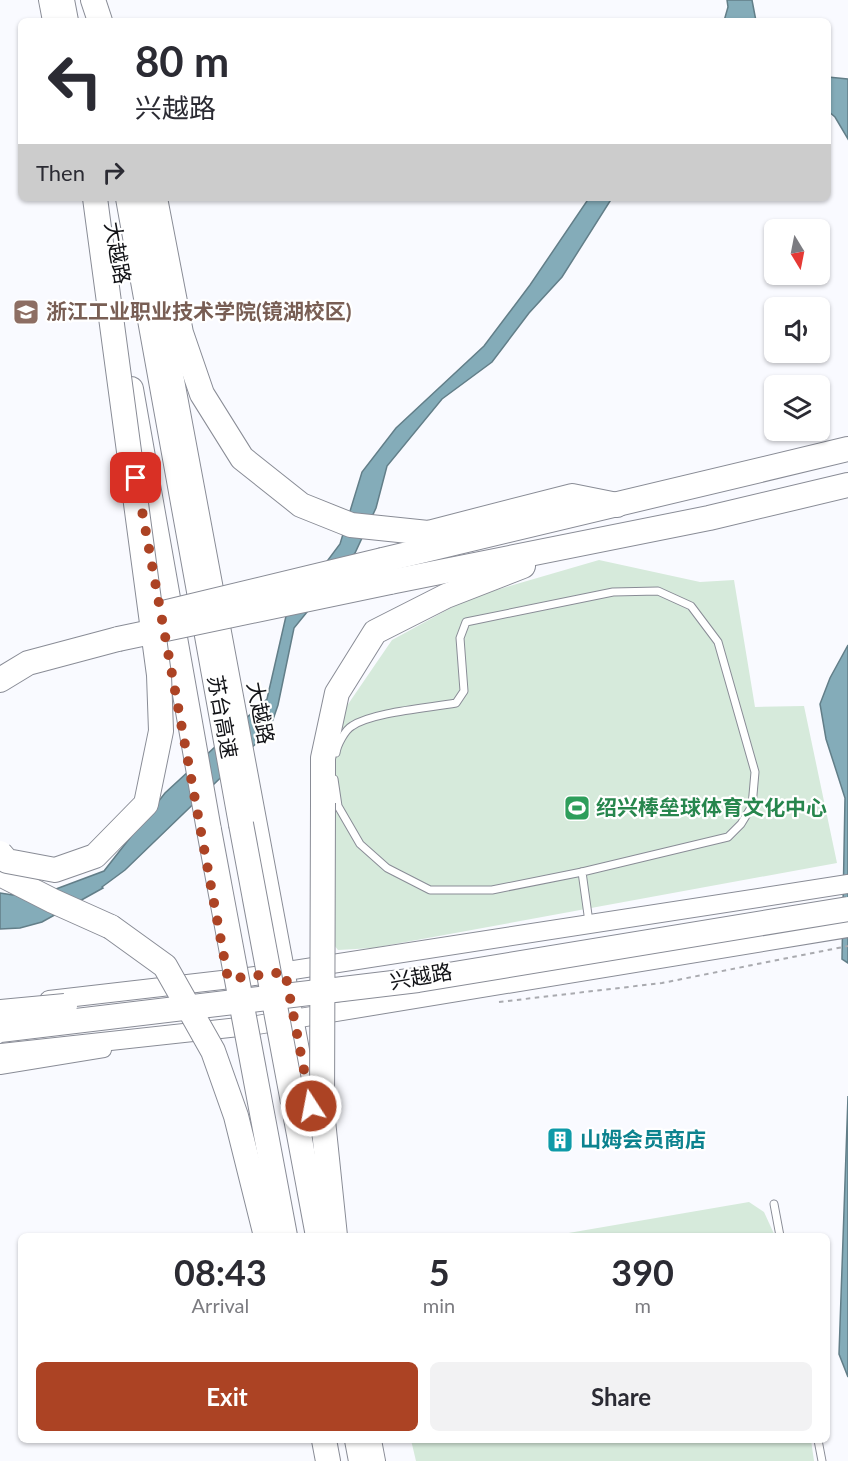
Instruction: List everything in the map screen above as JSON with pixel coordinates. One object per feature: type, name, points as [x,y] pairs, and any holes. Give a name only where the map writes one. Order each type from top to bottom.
[{"type":"highway","points":[[62,0],[65,18]]},
{"type":"highway","points":[[92,0],[95,18]]},
{"type":"highway","points":[[92,0],[99,18]]},
{"type":"highway","points":[[0,853],[7,861],[55,870],[95,856],[146,804],[161,731],[159,675],[96,201]]},
{"type":"highway","name":"苏台高速","points":[[97,201],[230,948],[284,1233]]},
{"type":"highway","name":"苏台高速","points":[[129,201],[262,941],[317,1233]]},
{"type":"highway","points":[[156,201],[181,333],[202,394],[242,458],[301,505],[351,525],[428,533],[572,496],[617,505]]},
{"type":"highway","points":[[0,660],[22,649],[114,625],[848,449]]},
{"type":"highway","points":[[0,680],[28,663],[118,639],[709,518],[848,485]]},
{"type":"highway","points":[[335,1233],[322,1099],[323,758],[337,693],[375,632],[446,596],[593,540]]},
{"type":"highway","points":[[0,874],[111,927],[165,966],[213,1051],[236,1116],[265,1233]]},
{"type":"highway","points":[[0,1012],[151,999],[416,967],[845,888]]},
{"type":"highway","points":[[0,1030],[418,980],[848,909]]},
{"type":"main road","points":[[48,0],[51,18]]},
{"type":"main road","points":[[104,0],[107,18]]},
{"type":"main road","name":"大越路","points":[[85,201],[275,1233]]},
{"type":"main road","name":"大越路","points":[[142,201],[334,1233]]},
{"type":"main road","name":"兴越路","points":[[0,1005],[285,972],[845,888]]},
{"type":"main road","name":"兴越路","points":[[0,1053],[295,1020],[841,929]]},
{"type":"street","points":[[0,1067],[237,1028]]},
{"type":"lane","points":[[658,591],[691,606],[718,642],[755,772],[752,807],[741,824],[728,837],[582,872],[492,890],[430,890],[387,868],[360,844],[338,806],[334,768],[336,748],[350,727],[368,718],[456,703],[464,691],[460,639],[466,622],[613,592],[658,591]]},
{"type":"lane","points":[[582,872],[590,925]]},
{"type":"lane","points":[[774,1204],[779,1233]]},
{"type":"lane","points":[[819,1443],[822,1461]]},
{"type":"path","points":[[490,1003],[662,983],[848,946]]},
{"type":"green space","name":"绍兴棒垒球体育文化中心","points":[[599,560],[700,582],[734,580],[755,707],[804,706],[837,863],[373,948],[338,950],[330,940],[330,753],[342,713],[392,640],[469,598]]},
{"type":"green space","points":[[749,1202],[764,1212],[774,1233],[568,1233]]},
{"type":"green space","points":[[412,1443],[811,1443],[814,1461],[416,1461]]},
{"type":"water","points":[[727,0],[752,0],[755,18],[725,18],[728,7]]},
{"type":"water","points":[[831,77],[848,79],[848,139],[831,114]]},
{"type":"water","points":[[587,201],[610,201],[562,277],[529,313],[492,362],[442,399],[387,466],[376,508],[355,553],[294,628],[278,705],[269,731],[125,870],[103,888],[42,922],[20,928],[0,929],[0,893],[13,895],[56,889],[104,871],[165,793],[267,699],[286,616],[340,544],[362,472],[396,428],[484,346],[530,285]]},
{"type":"water","points":[[848,645],[848,963],[842,959],[845,798],[826,739],[820,704],[830,678]]},
{"type":"water","points":[[848,1096],[848,1377],[839,1354]]},
{"type":"place","name":"浙江工业职业技术学院(镜湖校区)","points":[[26,312]]},
{"type":"place","name":"绍兴棒垒球体育文化中心","points":[[577,808]]},
{"type":"place","name":"山姆会员商店","points":[[560,1140]]},
{"type":"route","points":[[136,478],[228,979],[285,972],[311,1106]]}]
